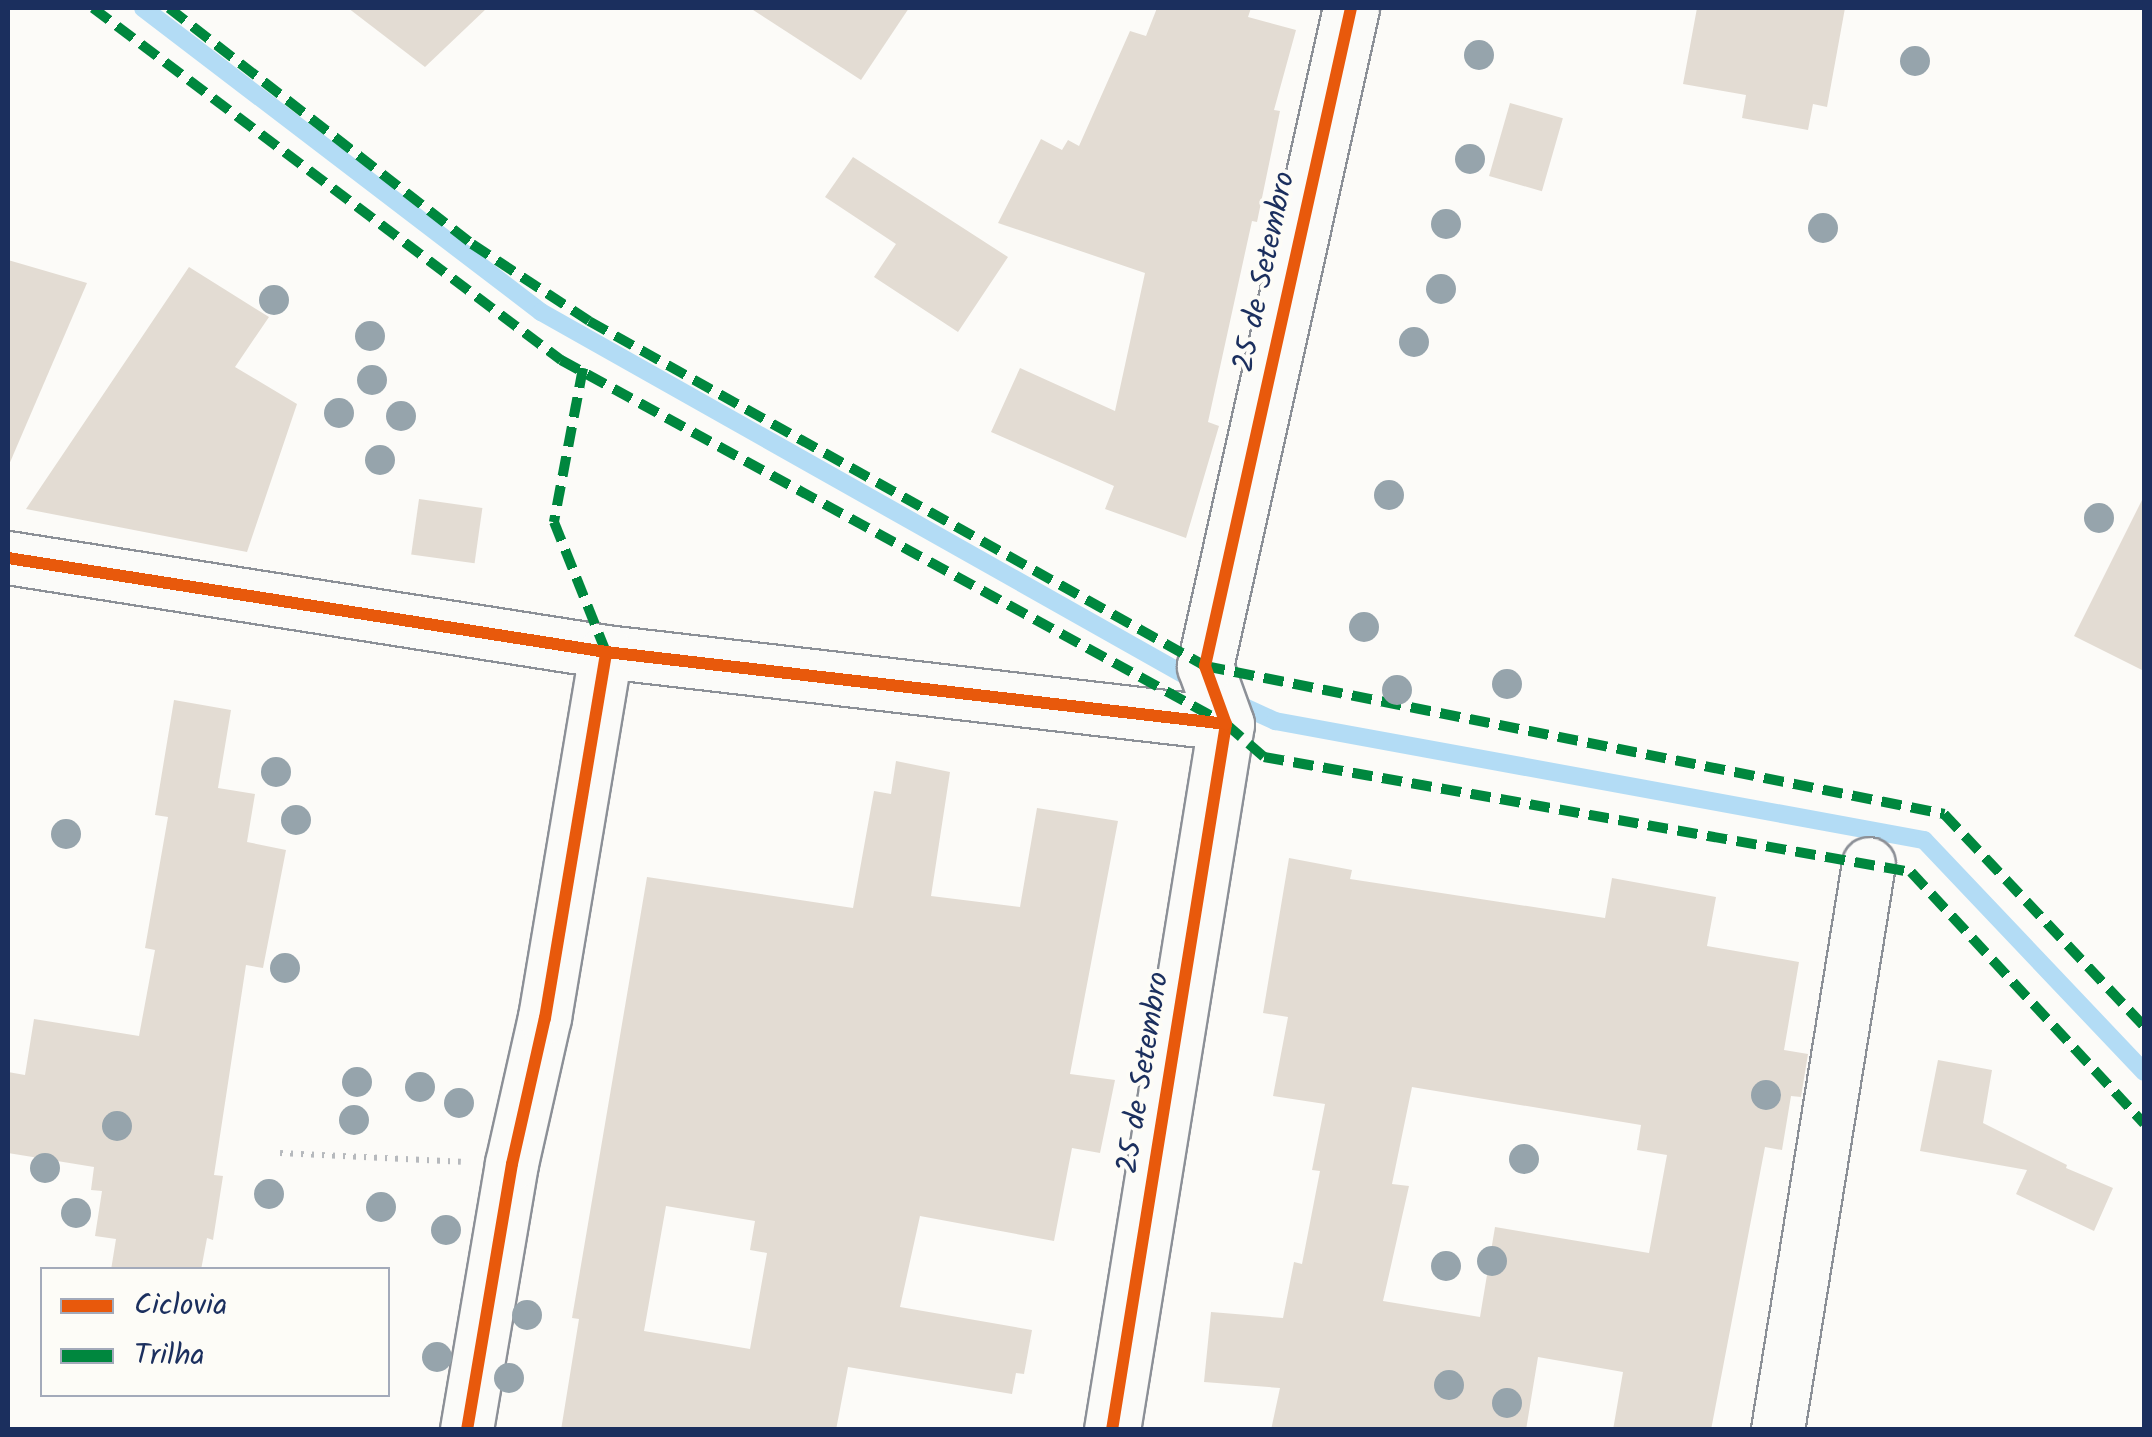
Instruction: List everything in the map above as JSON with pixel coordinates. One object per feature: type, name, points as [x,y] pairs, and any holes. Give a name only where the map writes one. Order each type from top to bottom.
[{"type":"street","name":"25 de Setembro","points":[[1112,1430],[1226,724],[1205,666],[1351,8]]},
{"type":"street","points":[[8,558],[606,652],[1226,724]]},
{"type":"street","points":[[467,1430],[512,1164],[545,1018],[606,652]]},
{"type":"street","points":[[1778,1430],[1869,864]]},
{"type":"path","points":[[280,1153],[512,1164]]},
{"type":"building","points":[[348,8],[487,8],[425,67]]},
{"type":"building","points":[[750,8],[909,8],[861,80]]},
{"type":"building","points":[[1157,8],[1251,8],[1248,17],[1296,30],[1274,110],[1280,111],[1257,222],[1252,221],[1208,422],[1219,426],[1186,538],[1105,509],[1114,486],[991,432],[1020,368],[1115,411],[1145,273],[998,223],[1041,139],[1062,150],[1068,140],[1079,146],[1130,31],[1146,36]]},
{"type":"building","points":[[1697,8],[1845,8],[1827,107],[1813,104],[1808,130],[1742,118],[1746,95],[1683,84]]},
{"type":"building","points":[[1510,103],[1563,118],[1542,191],[1489,176]]},
{"type":"building","points":[[853,157],[1008,257],[958,332],[874,277],[896,244],[825,197]]},
{"type":"building","points":[[8,260],[87,283],[8,467]]},
{"type":"building","points":[[189,267],[269,317],[235,367],[297,404],[247,552],[26,509]]},
{"type":"building","points":[[2144,496],[2144,671],[2074,636]]},
{"type":"building","points":[[419,499],[482,508],[475,563],[411,554]]},
{"type":"building","points":[[174,700],[231,710],[218,788],[255,794],[247,842],[286,850],[263,968],[246,965],[214,1175],[223,1176],[213,1240],[207,1238],[202,1267],[111,1267],[116,1239],[95,1236],[102,1191],[91,1190],[94,1167],[8,1153],[8,1072],[25,1075],[34,1019],[139,1036],[155,950],[145,948],[168,817],[155,815]]},
{"type":"building","points":[[896,761],[950,772],[931,896],[1020,907],[1037,808],[1118,821],[1070,1074],[1115,1080],[1100,1153],[1072,1148],[1054,1241],[920,1216],[900,1307],[1032,1330],[1024,1374],[1016,1373],[1012,1394],[848,1367],[836,1430],[561,1430],[579,1319],[572,1318],[647,877],[853,908],[874,791],[891,794]],"holes":[[[666,1206],[755,1221],[750,1250],[767,1253],[750,1349],[644,1331]]]},
{"type":"building","points":[[1289,858],[1352,870],[1350,879],[1605,918],[1612,878],[1716,897],[1707,946],[1799,962],[1784,1050],[1808,1054],[1801,1097],[1791,1096],[1782,1150],[1765,1147],[1711,1430],[1613,1430],[1623,1372],[1538,1357],[1526,1430],[1271,1430],[1280,1388],[1204,1382],[1211,1312],[1283,1318],[1294,1262],[1302,1264],[1320,1171],[1312,1170],[1325,1104],[1273,1096],[1288,1017],[1263,1013]],"holes":[[[1412,1087],[1641,1125],[1637,1150],[1667,1155],[1649,1253],[1495,1227],[1480,1317],[1383,1301],[1409,1186],[1392,1184]]]},
{"type":"building","points":[[1938,1060],[1992,1070],[1983,1123],[2067,1165],[2066,1168],[2113,1188],[2094,1231],[2016,1194],[2027,1170],[1920,1151]]},
{"type":"waterway","points":[[143,8],[541,312],[1197,682]]},
{"type":"waterway","points":[[1229,700],[1275,721],[1924,840],[2144,1072]]},
{"type":"marked path","points":[[93,8],[561,360],[1226,724],[1264,757],[1911,872],[2144,1124]]},
{"type":"marked path","points":[[169,8],[472,244],[589,321],[1205,666],[1944,814],[2144,1026]]},
{"type":"marked path","points":[[583,368],[554,522],[606,652]]},
{"type":"cycle path","points":[[1112,1430],[1226,724],[1205,666],[1351,8]]},
{"type":"cycle path","points":[[8,558],[606,652],[1226,724]]},
{"type":"cycle path","points":[[467,1430],[512,1164],[545,1018],[606,652]]}]
